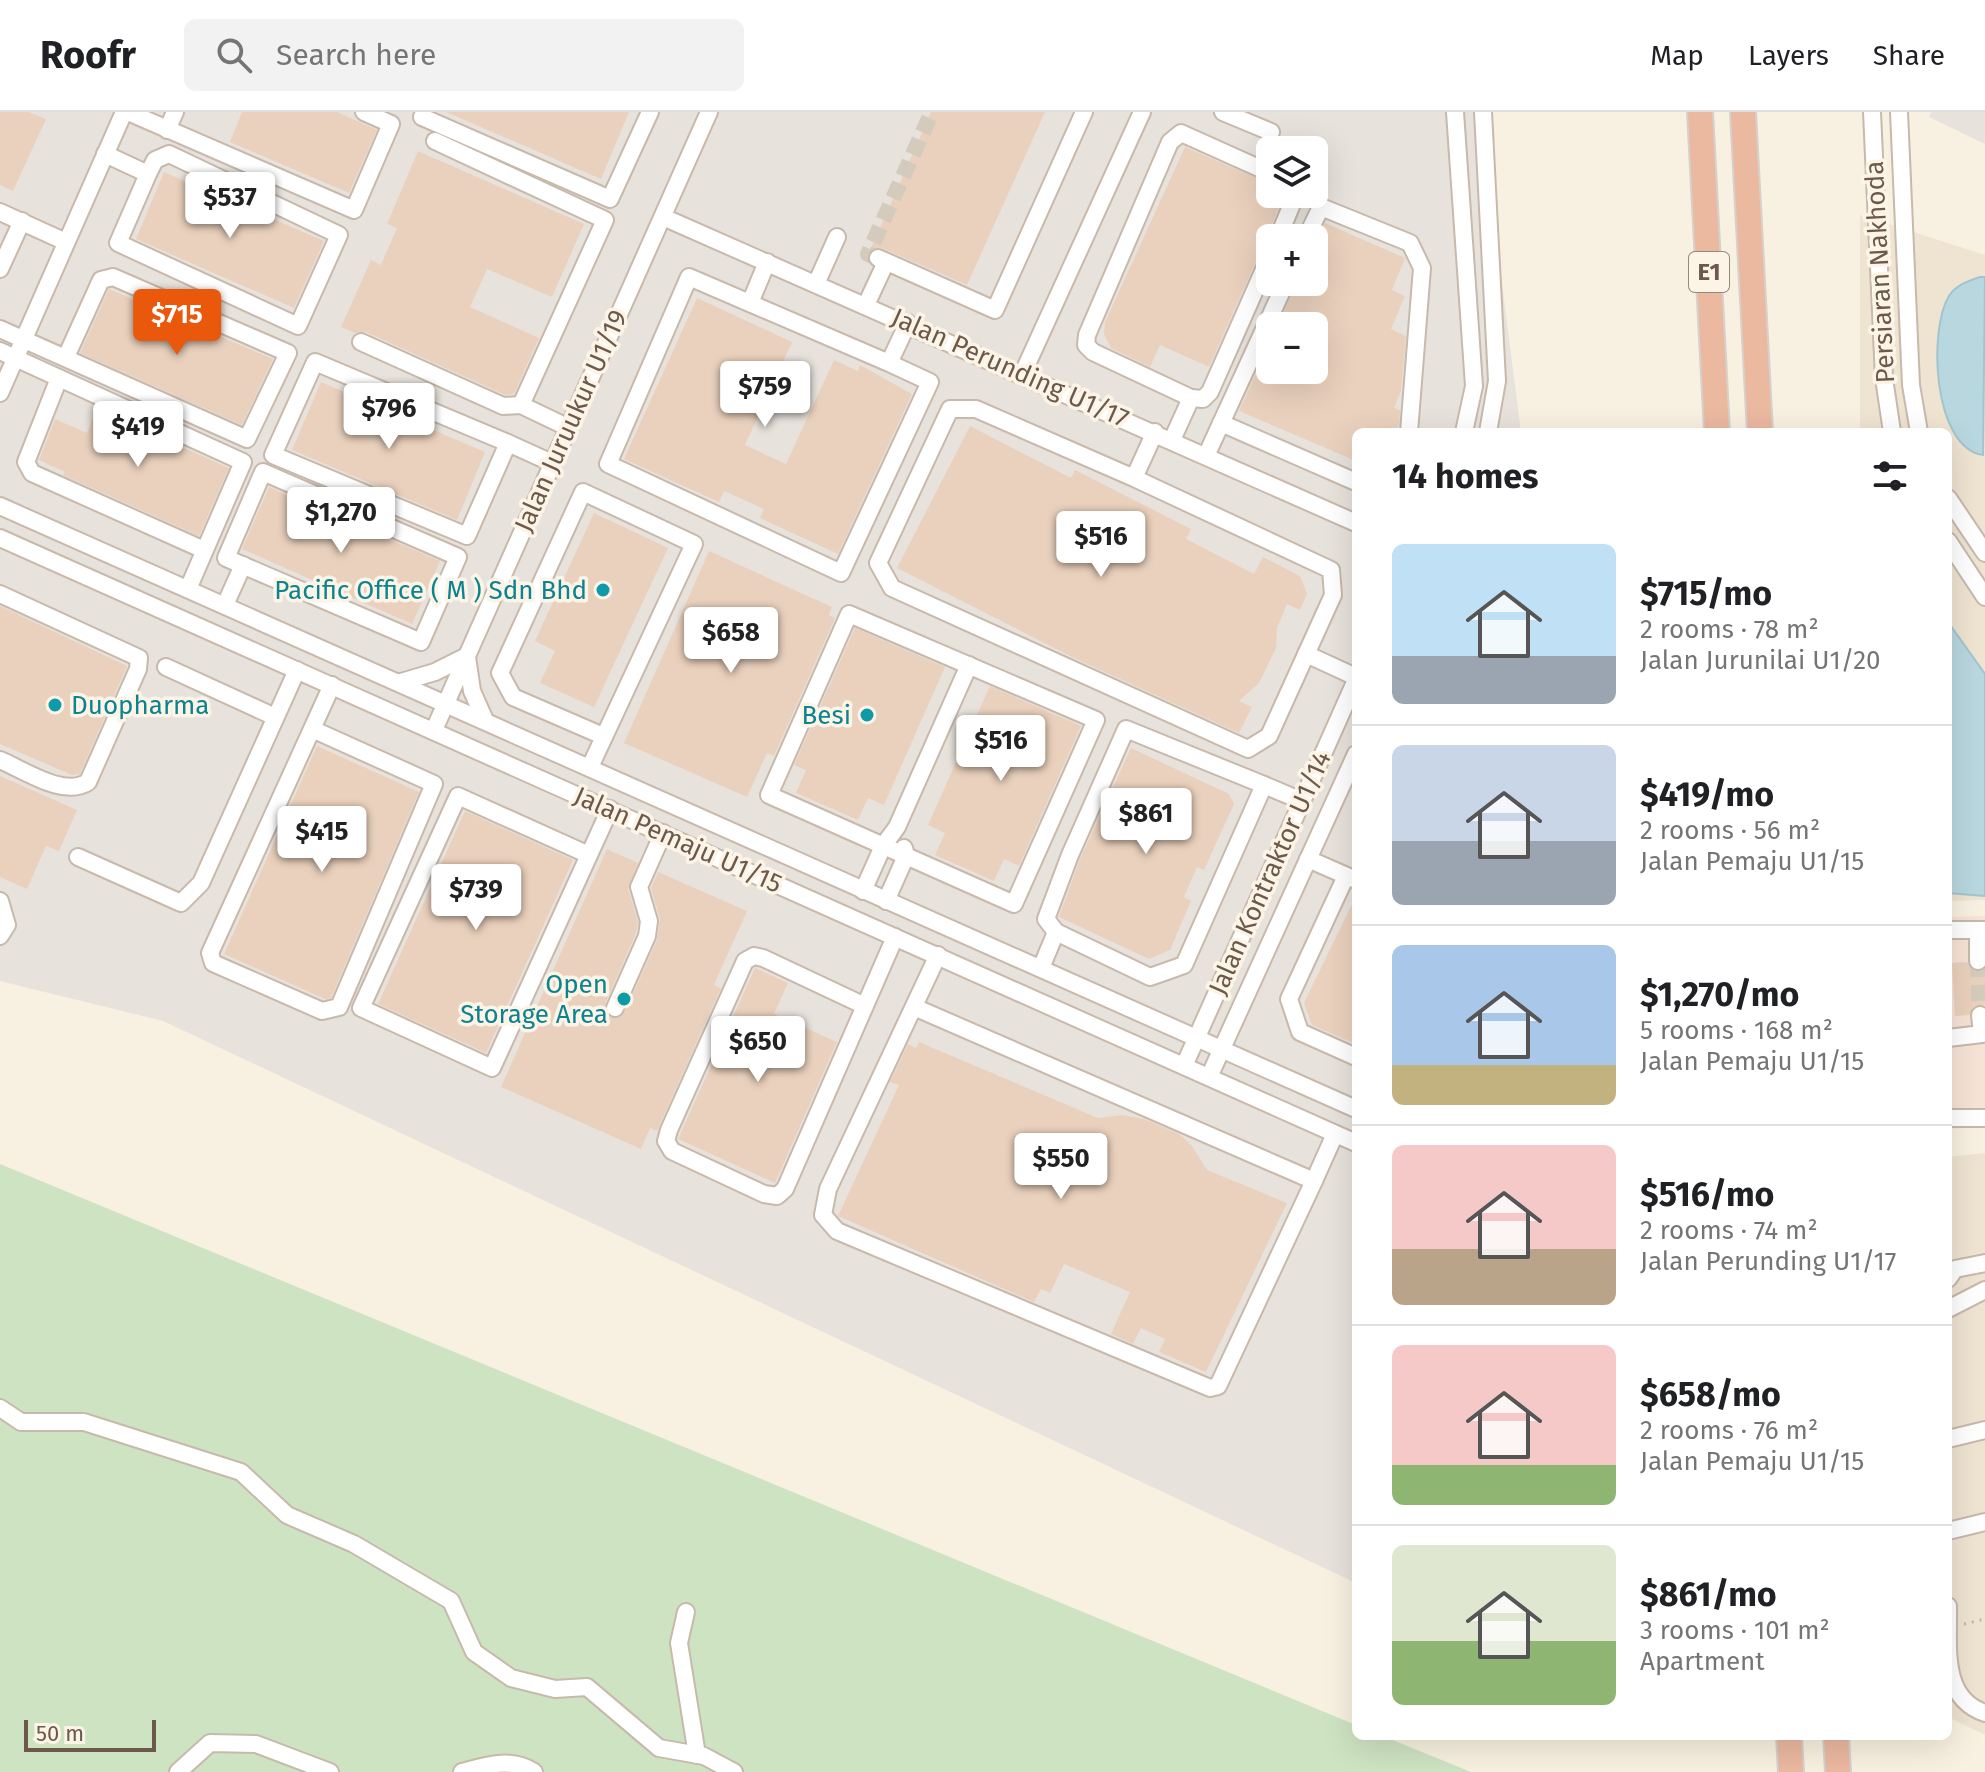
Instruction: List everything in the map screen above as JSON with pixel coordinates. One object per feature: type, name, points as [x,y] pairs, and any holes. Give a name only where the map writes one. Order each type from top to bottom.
[{"type":"highway","name":"E1","points":[[1700,112],[1717,428]]},
{"type":"highway","name":"E1","points":[[1743,112],[1760,428]]},
{"type":"highway","points":[[1751,270],[1768,428]]},
{"type":"highway","points":[[1789,1740],[1791,1772]]},
{"type":"highway","points":[[1836,1740],[1838,1772]]},
{"type":"street","points":[[0,393],[8,354],[23,340],[126,112],[354,210],[391,124],[364,112]]},
{"type":"street","points":[[167,130],[175,112]]},
{"type":"street","points":[[422,117],[610,199],[650,112]]},
{"type":"street","name":"Jalan Juruukur U1/19","points":[[434,730],[709,112]]},
{"type":"street","points":[[866,305],[882,260],[995,310],[1084,112]]},
{"type":"street","points":[[1023,373],[1142,112]]},
{"type":"street","points":[[1223,112],[1271,132]]},
{"type":"street","points":[[1455,112],[1474,386],[1465,428]]},
{"type":"street","points":[[1483,112],[1497,381],[1489,428]]},
{"type":"street","name":"Persiaran Nakhoda","points":[[1872,112],[1884,378],[1891,428]]},
{"type":"street","name":"Persiaran Nakhoda","points":[[1899,112],[1911,385],[1918,428]]},
{"type":"street","points":[[1256,167],[1181,133],[1170,142],[1087,335],[1086,345],[1093,352],[1191,398],[1203,399],[1210,392],[1256,288]]},
{"type":"street","points":[[435,141],[605,220],[521,405]]},
{"type":"street","points":[[105,154],[148,174]]},
{"type":"street","points":[[169,154],[339,235],[298,326],[118,243],[148,174],[155,160],[169,154]]},
{"type":"street","points":[[1313,224],[1321,207],[1410,243],[1422,268],[1409,428]]},
{"type":"street","points":[[0,212],[66,242]]},
{"type":"street","name":"Jalan Perunding U1/17","points":[[663,217],[1023,373],[1352,521]]},
{"type":"street","points":[[0,269],[22,221]]},
{"type":"street","points":[[816,284],[837,237]]},
{"type":"street","points":[[750,303],[767,262]]},
{"type":"street","points":[[0,329],[247,439],[288,353],[113,277],[101,280],[66,357]]},
{"type":"street","points":[[689,277],[889,363],[930,382],[841,573],[608,464],[689,277]]},
{"type":"street","points":[[1206,456],[1280,296]]},
{"type":"street","points":[[889,363],[908,323]]},
{"type":"street","points":[[361,342],[503,406],[521,405],[567,427]]},
{"type":"street","points":[[8,354],[243,462],[188,589]]},
{"type":"street","points":[[508,443],[467,536],[273,455],[315,362],[508,443],[552,463]]},
{"type":"street","points":[[59,378],[26,462],[32,473],[204,550]]},
{"type":"street","points":[[1172,440],[1191,398]]},
{"type":"street","points":[[950,409],[976,409],[1134,478],[1331,570],[1333,595],[1269,736],[1248,749],[892,588],[878,563],[950,409]]},
{"type":"street","points":[[1221,423],[1352,480]]},
{"type":"street","points":[[1134,478],[1155,432]]},
{"type":"street","points":[[263,472],[458,557],[421,642],[243,565],[226,558],[263,472]]},
{"type":"street","points":[[590,767],[694,544],[583,492],[500,673],[513,697],[603,736]]},
{"type":"street","points":[[1952,504],[1985,553]]},
{"type":"street","name":"Jalan Pemaju U1/15","points":[[0,506],[484,718],[863,891],[1352,1107]]},
{"type":"street","name":"Jalan Pemaju U1/15","points":[[0,538],[1352,1141]]},
{"type":"street","points":[[1952,547],[1985,597]]},
{"type":"street","points":[[225,605],[243,565]]},
{"type":"street","points":[[0,594],[139,658],[138,669],[88,782],[79,788],[67,788],[0,760]]},
{"type":"street","points":[[849,614],[969,665],[1096,720],[1014,904],[769,795],[849,614]]},
{"type":"street","points":[[1306,654],[1352,677]]},
{"type":"street","points":[[401,682],[435,672],[467,656],[472,691],[484,718]]},
{"type":"street","points":[[863,891],[883,846],[897,827],[969,665]]},
{"type":"street","points":[[166,667],[275,717]]},
{"type":"street","points":[[78,857],[181,903],[201,883],[297,670]]},
{"type":"street","points":[[312,729],[434,784],[339,1007],[322,1011],[213,963],[210,953],[332,685]]},
{"type":"street","name":"Jalan Kontraktor U1/14","points":[[1184,1066],[1352,688]]},
{"type":"street","points":[[1264,785],[1184,965],[1150,977],[1056,932],[1046,919],[1070,855],[1126,729],[1264,785],[1302,801]]},
{"type":"street","name":"Jalan Kontraktor U1/14","points":[[1209,1077],[1352,763]]},
{"type":"street","points":[[589,855],[458,796],[361,1008],[492,1068],[610,809]]},
{"type":"street","points":[[886,901],[906,856],[897,827]]},
{"type":"street","points":[[615,1008],[647,936],[649,921],[639,887],[663,833]]},
{"type":"street","points":[[1308,859],[1351,878],[1289,999],[1300,1032],[1352,1055]]},
{"type":"street","points":[[0,901],[7,925],[0,936]]},
{"type":"street","points":[[1952,930],[1981,930],[1978,961]]},
{"type":"street","points":[[1041,968],[1056,932]]},
{"type":"street","points":[[865,1006],[763,958],[754,956],[745,961],[669,1130],[666,1141],[672,1151],[764,1194],[777,1196],[785,1189],[865,1006],[895,937]]},
{"type":"street","points":[[938,955],[828,1189],[823,1215],[837,1231],[1210,1388],[1218,1386],[1223,1380],[1335,1134]]},
{"type":"street","points":[[914,1007],[1314,1181]]},
{"type":"street","points":[[1952,1038],[1983,1034],[1980,1015]]},
{"type":"street","points":[[1952,1118],[1985,1118]]},
{"type":"street","points":[[1952,1273],[1955,1269],[1985,1263]]},
{"type":"street","points":[[1952,1307],[1985,1290]]},
{"type":"street","points":[[0,1408],[21,1422],[84,1422],[241,1472],[287,1515],[354,1544],[451,1601],[474,1652],[511,1678],[555,1689],[587,1687],[659,1748],[697,1755],[734,1772]]},
{"type":"street","points":[[1952,1438],[1985,1430]]},
{"type":"street","points":[[1952,1530],[1985,1522]]},
{"type":"street","points":[[686,1612],[679,1643],[697,1755]]},
{"type":"street","points":[[1952,1674],[1953,1690],[1967,1705],[1985,1713]]},
{"type":"street","points":[[178,1772],[210,1743],[256,1744],[330,1772]]},
{"type":"street","points":[[462,1772],[497,1762],[526,1766],[534,1772]]},
{"type":"path","points":[[1952,1627],[1985,1619]]},
{"type":"shaded area","points":[[0,112],[1480,112],[1520,428],[1352,428],[1352,1581],[163,1021],[0,981]]},
{"type":"shaded area","points":[[1931,112],[1985,112],[1985,144],[1929,117]]},
{"type":"shaded area","points":[[1860,215],[1985,255],[1985,900],[1952,901],[1952,428],[1860,428]]},
{"type":"shaded area","points":[[1985,916],[1985,1127],[1952,1129],[1952,917]]},
{"type":"shaded area","points":[[1985,1153],[1985,1735],[1952,1719],[1952,1157]]},
{"type":"green space","points":[[0,1164],[1352,1723],[1352,1740],[1393,1740],[1471,1772],[0,1772]]},
{"type":"water","points":[[1985,277],[1983,455],[1966,448],[1954,432],[1939,386],[1937,359],[1942,312],[1949,296],[1959,286]]},
{"type":"water","points":[[1952,628],[1985,674],[1985,896],[1952,893]]},
{"type":"building","points":[[0,112],[29,112],[46,119],[13,191],[0,185]]},
{"type":"building","points":[[242,112],[337,112],[377,130],[349,193],[230,142]]},
{"type":"building","points":[[446,112],[629,112],[601,179]]},
{"type":"building","points":[[931,112],[1045,112],[967,285],[882,248],[871,248]]},
{"type":"building","points":[[1185,147],[1256,178],[1256,208],[1278,208],[1272,224],[1256,224],[1256,261],[1209,367],[1160,345],[1150,367],[1111,348],[1104,334],[1105,322]]},
{"type":"building","points":[[418,151],[584,224],[552,297],[487,269],[470,307],[539,338],[514,394],[505,395],[366,332],[355,333],[341,327],[371,260],[381,265],[397,228],[387,224]]},
{"type":"building","points":[[164,172],[324,241],[294,308],[136,239]]},
{"type":"building","points":[[1328,224],[1405,258],[1392,290],[1405,296],[1391,329],[1406,336],[1401,391],[1394,408],[1400,410],[1399,424],[1397,428],[1352,428],[1352,459],[1239,411],[1256,374],[1256,384],[1328,384],[1328,312],[1284,312],[1291,296],[1328,296]]},
{"type":"building","points":[[109,289],[273,359],[242,425],[80,353]]},
{"type":"building","points":[[697,298],[792,342],[745,445],[786,464],[834,360],[858,371],[860,365],[912,394],[838,554],[760,518],[764,509],[724,491],[719,502],[624,459]]},
{"type":"building","points":[[321,382],[485,452],[457,520],[292,450]]},
{"type":"building","points":[[97,409],[229,468],[199,536],[63,475],[65,472],[39,460],[55,419],[87,433]]},
{"type":"building","points":[[970,426],[1071,478],[1075,470],[1191,529],[1186,539],[1254,574],[1263,557],[1300,576],[1307,594],[1300,610],[1287,604],[1277,628],[1276,648],[1259,683],[1239,701],[1252,707],[1239,733],[1074,658],[897,568]]},
{"type":"building","points":[[269,487],[440,561],[412,624],[242,549]]},
{"type":"building","name":"Pacific Office ( M ) Sdn Bhd","points":[[594,513],[668,548],[594,707],[540,683],[555,651],[535,641]]},
{"type":"building","points":[[709,551],[832,607],[829,615],[835,618],[774,756],[767,753],[747,797],[624,743]]},
{"type":"building","name":"Duopharma","points":[[0,606],[127,666],[80,774],[72,775],[0,744]]},
{"type":"building","name":"Besi","points":[[855,628],[945,667],[884,805],[868,798],[858,820],[796,793],[806,770],[794,765]]},
{"type":"building","points":[[990,686],[1081,726],[1019,866],[1004,859],[994,881],[935,855],[945,833],[928,825]]},
{"type":"building","points":[[317,746],[419,792],[331,998],[325,999],[224,954]]},
{"type":"building","points":[[1131,748],[1229,794],[1234,804],[1204,870],[1197,867],[1184,897],[1191,901],[1170,950],[1149,959],[1059,917],[1080,859]]},
{"type":"building","points":[[0,776],[77,810],[59,851],[46,846],[27,889],[0,877]]},
{"type":"building","points":[[465,811],[573,860],[486,1053],[378,1004]]},
{"type":"building","name":"Open Storage Area","points":[[607,849],[638,863],[628,889],[638,922],[605,1004],[606,1014],[611,1018],[625,1012],[657,940],[660,919],[651,888],[658,872],[747,911],[714,985],[721,988],[657,1131],[650,1128],[641,1149],[501,1087]]},
{"type":"building","points":[[1352,904],[1352,1042],[1312,1025],[1304,1003]]},
{"type":"building","points":[[1967,962],[1973,971],[1985,969],[1985,1005],[1974,1006],[1969,1015],[1955,1016],[1952,963]]},
{"type":"building","points":[[755,968],[788,983],[774,1014],[837,1042],[775,1183],[678,1139]]},
{"type":"building","points":[[919,1042],[1098,1118],[1122,1115],[1144,1119],[1179,1134],[1192,1146],[1207,1170],[1287,1203],[1206,1372],[1159,1352],[1165,1339],[1141,1328],[1133,1344],[1111,1334],[1130,1292],[1064,1264],[1050,1293],[1041,1289],[1034,1302],[838,1216],[899,1085],[890,1082],[908,1044],[916,1048]]},
{"type":"tunnel","points":[[878,258],[868,254],[932,112]]},
{"type":"tunnel","points":[[1978,961],[1980,1015]]},
{"type":"place","name":"Pacific Office ( M ) Sdn Bhd","points":[[603,590]]},
{"type":"place","name":"Duopharma","points":[[55,705]]},
{"type":"place","name":"Besi","points":[[867,715]]},
{"type":"place","name":"Open Storage Area","points":[[624,999]]}]
